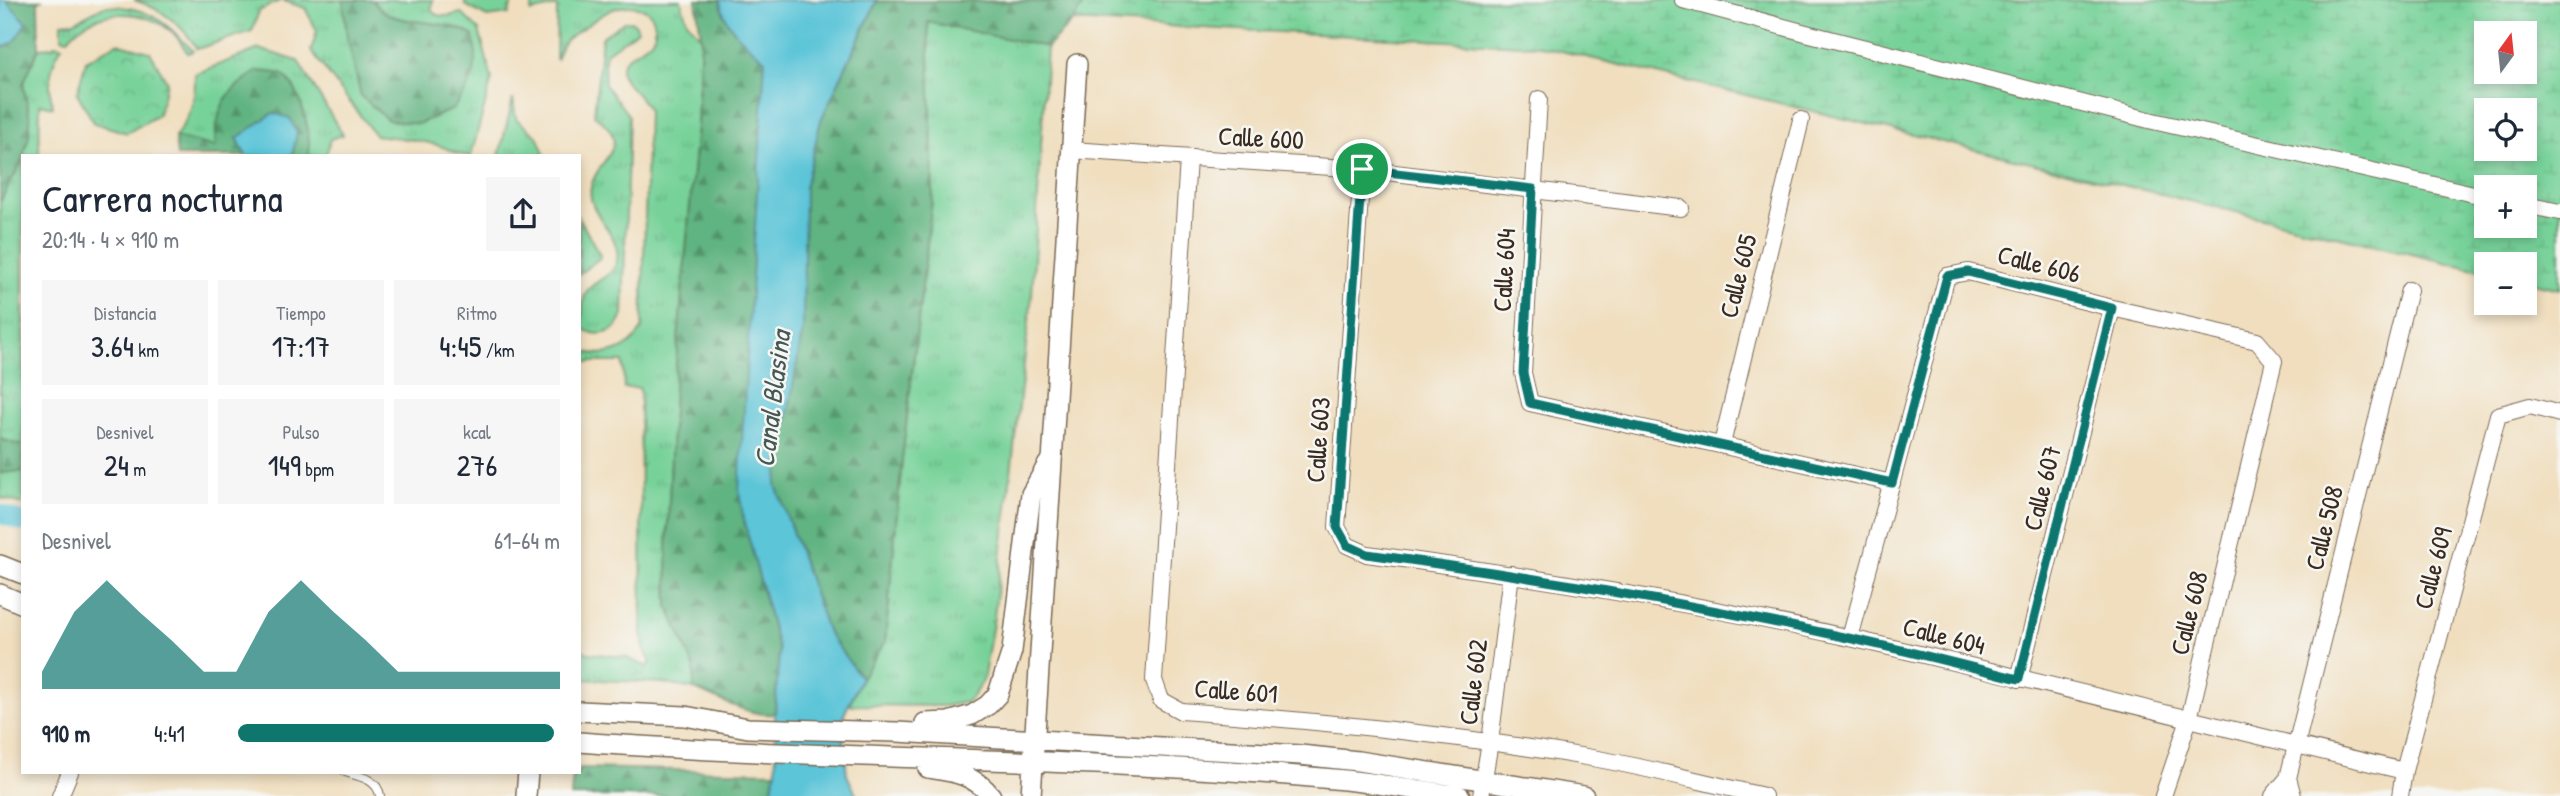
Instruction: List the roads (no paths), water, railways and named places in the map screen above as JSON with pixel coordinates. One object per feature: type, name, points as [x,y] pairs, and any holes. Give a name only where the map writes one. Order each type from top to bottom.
[{"type":"street","points":[[1683,0],[2153,121],[2474,194]]},
{"type":"street","points":[[1031,796],[1050,460],[1077,64]]},
{"type":"street","points":[[1533,189],[1539,99]]},
{"type":"street","name":"Calle 605","points":[[1722,444],[1801,120]]},
{"type":"street","name":"Calle 600","points":[[1070,150],[1362,169],[1681,208]]},
{"type":"street","name":"Calle 601","points":[[1188,159],[1154,680],[1161,700],[1181,711],[1332,722],[1490,742],[1600,760],[1764,796]]},
{"type":"street","name":"Calle 603","points":[[1362,169],[1337,527],[1347,545],[1367,554],[1511,573]]},
{"type":"street","name":"Calle 604","points":[[1533,189],[1523,373],[1530,403],[1892,483]]},
{"type":"street","points":[[2537,207],[2560,212]]},
{"type":"street","name":"Calle 606","points":[[1850,638],[1947,276],[1968,272],[2257,341],[2274,361],[2256,440]]},
{"type":"street","name":"Calle 508","points":[[2273,796],[2288,778],[2409,290]]},
{"type":"street","name":"Calle 607","points":[[2019,679],[2112,308]]},
{"type":"street","name":"Calle 609","points":[[2400,796],[2404,771],[2498,415],[2530,406],[2560,414]]},
{"type":"street","name":"Calle 608","points":[[2163,796],[2189,719],[2256,440]]},
{"type":"street","points":[[897,732],[908,723],[948,722],[972,715],[988,705],[998,694],[1012,651],[1031,494],[1050,460]]},
{"type":"street","points":[[0,565],[21,574]]},
{"type":"street","name":"Calle 604","points":[[1511,573],[1710,609],[1850,638],[2404,771]]},
{"type":"street","name":"Calle 602","points":[[1482,788],[1511,573]]},
{"type":"street","points":[[0,594],[21,603]]},
{"type":"street","points":[[581,710],[685,716],[748,728],[897,732],[1300,755],[1482,788],[1584,796]]},
{"type":"street","points":[[581,742],[748,753],[1033,761],[1276,774],[1349,780],[1460,796]]},
{"type":"street","points":[[894,756],[915,766],[968,776],[991,796]]},
{"type":"street","points":[[60,796],[69,774]]},
{"type":"street","points":[[526,796],[528,774]]},
{"type":"street","name":"Calle 508","points":[[2288,778],[2293,796]]},
{"type":"lane","points":[[353,774],[376,784],[380,796]]},
{"type":"water","points":[[0,0],[6,0],[26,22],[16,40],[0,49]]},
{"type":"water","name":"Canal Blasina","points":[[720,0],[877,0],[821,120],[805,187],[803,327],[776,485],[828,633],[861,678],[842,719],[847,775],[857,796],[770,796],[776,772],[775,714],[779,651],[743,517],[739,490],[765,60],[731,27]]},
{"type":"water","points":[[273,113],[290,118],[297,133],[292,154],[245,154],[237,138]]},
{"type":"waterway","points":[[0,514],[21,521]]}]
